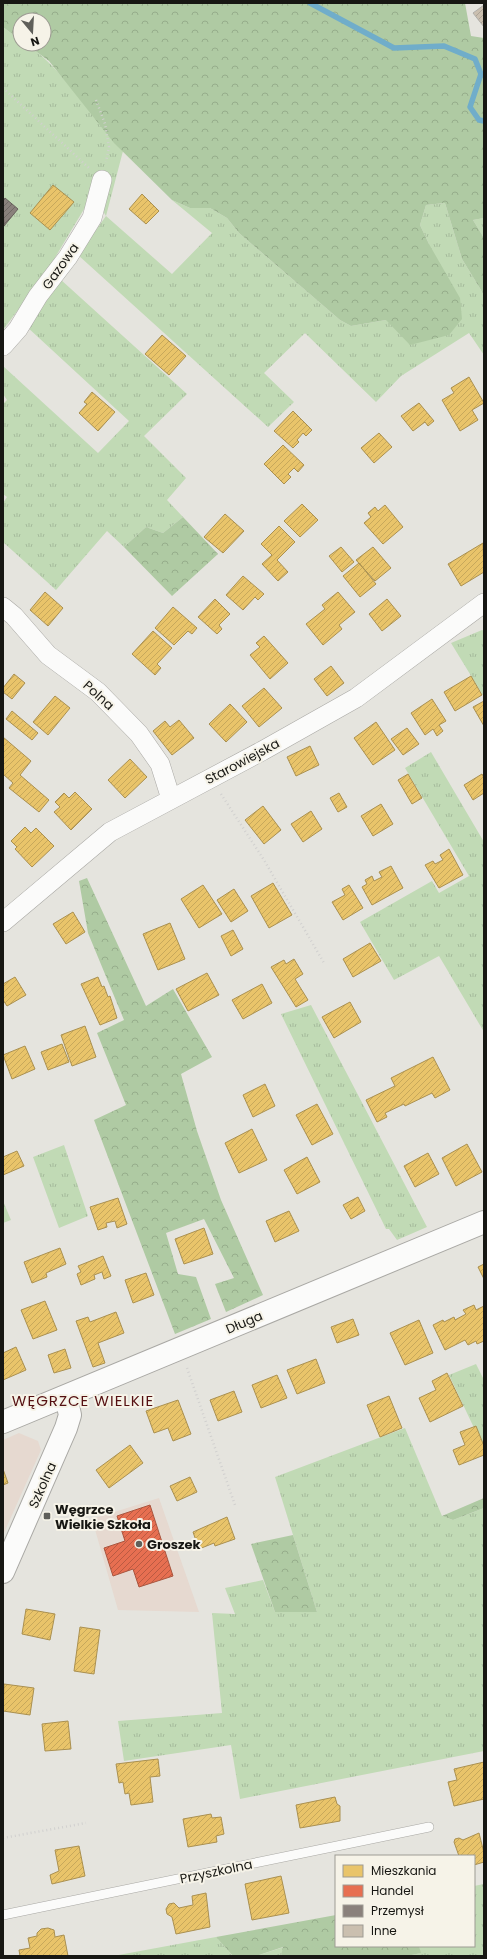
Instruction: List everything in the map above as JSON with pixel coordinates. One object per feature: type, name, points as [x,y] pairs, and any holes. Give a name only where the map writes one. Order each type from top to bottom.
[{"type":"street","name":"Gazowa","points":[[3,346],[18,329],[38,296],[68,257],[92,218],[102,180]]},
{"type":"street","name":"Starowiejska","points":[[3,922],[110,832],[211,779],[356,698],[484,603]]},
{"type":"street","name":"Polna","points":[[3,607],[48,655],[98,692],[139,734],[160,764],[172,799]]},
{"type":"street","name":"Długa","points":[[3,1422],[484,1222]]},
{"type":"street","name":"Szkolna","points":[[3,1572],[66,1428],[70,1415],[66,1396]]},
{"type":"lane","name":"Przyszkolna","points":[[3,1914],[429,1827]]},
{"type":"path","points":[[3,88],[102,180]]},
{"type":"path","points":[[96,100],[105,124],[109,146],[102,180]]},
{"type":"path","points":[[211,779],[264,860],[324,963]]},
{"type":"path","points":[[180,1349],[235,1505]]},
{"type":"path","points":[[3,1838],[86,1822]]},
{"type":"shaded area","points":[[19,1433],[38,1441],[41,1450],[3,1535],[3,1440]]},
{"type":"shaded area","points":[[159,1498],[199,1612],[118,1610],[92,1519]]},
{"type":"green space","points":[[3,3],[465,3],[471,36],[484,38],[484,218],[473,220],[484,238],[484,295],[462,259],[445,203],[426,205],[420,225],[429,244],[460,298],[462,319],[449,335],[410,345],[386,320],[351,326],[340,320],[239,233],[227,218],[210,208],[190,208],[172,200],[114,143],[49,61],[37,52],[52,52],[52,12],[12,12],[12,34],[3,27]]},
{"type":"green space","points":[[3,27],[12,34],[12,52],[36,52],[44,58],[58,72],[123,151],[106,216],[93,194],[47,271],[3,330]]},
{"type":"green space","points":[[172,200],[190,208],[210,208],[227,218],[239,233],[340,320],[351,326],[386,320],[429,244],[420,225],[426,205],[445,203],[462,259],[484,295],[484,355],[469,333],[401,376],[376,402],[305,333],[264,373],[294,402],[268,427],[78,255],[106,216],[172,274],[212,233]]},
{"type":"green space","points":[[484,218],[484,238],[473,220]]},
{"type":"green space","points":[[60,279],[187,394],[144,436],[186,478],[167,500],[183,517],[163,533],[146,527],[124,547],[107,531],[56,590],[3,542],[3,503],[7,497],[3,494],[3,404],[7,400],[3,394],[3,366],[98,453],[129,421],[26,326]]},
{"type":"green space","points":[[183,517],[218,554],[172,596],[124,547],[146,527],[163,533]]},
{"type":"green space","points":[[482,630],[484,631],[484,697],[451,643]]},
{"type":"green space","points":[[431,752],[484,842],[484,1032],[439,956],[394,980],[360,922],[432,881],[439,893],[469,876],[405,768]]},
{"type":"green space","points":[[87,878],[146,1006],[173,989],[212,1057],[181,1074],[197,1131],[221,1200],[263,1295],[226,1312],[215,1284],[234,1278],[204,1219],[166,1233],[178,1274],[196,1277],[211,1319],[175,1334],[94,1120],[126,1105],[97,1033],[124,1020],[88,933],[79,881]]},
{"type":"green space","points":[[311,1005],[427,1227],[397,1240],[389,1229],[386,1229],[281,1014]]},
{"type":"green space","points":[[64,1145],[88,1216],[59,1228],[33,1157]]},
{"type":"green space","points":[[3,1201],[11,1220],[3,1223]]},
{"type":"green space","points":[[476,1364],[484,1380],[484,1449],[449,1375]]},
{"type":"green space","points":[[405,1428],[442,1516],[453,1520],[484,1508],[484,1751],[240,1799],[231,1745],[124,1761],[118,1721],[222,1713],[212,1613],[235,1614],[225,1588],[263,1580],[275,1612],[317,1612],[275,1477]]},
{"type":"green space","points":[[484,1498],[484,1508],[453,1520],[442,1516]]},
{"type":"green space","points":[[293,1535],[317,1612],[275,1612],[251,1544]]},
{"type":"green space","points":[[484,1884],[484,1956],[407,1956],[420,1953],[419,1947],[475,1947],[475,1886]]},
{"type":"green space","points":[[335,1915],[335,1947],[419,1947],[421,1953],[407,1956],[281,1956],[283,1947],[256,1956],[233,1956],[216,1937]]},
{"type":"green space","points":[[216,1937],[233,1956],[113,1956]]},
{"type":"green space","points":[[284,1947],[281,1956],[256,1956]]},
{"type":"building: Mieszkania","points":[[53,185],[74,202],[50,230],[30,213]]},
{"type":"building: Mieszkania","points":[[142,194],[159,211],[146,224],[129,209]]},
{"type":"building: Mieszkania","points":[[162,335],[186,356],[169,375],[145,354]]},
{"type":"building: Mieszkania","points":[[469,377],[484,403],[472,410],[478,420],[460,431],[442,400],[454,393],[451,388]]},
{"type":"building: Mieszkania","points":[[92,392],[115,412],[98,431],[79,413],[87,404],[84,402]]},
{"type":"building: Mieszkania","points":[[419,403],[434,421],[428,426],[425,422],[413,431],[401,416]]},
{"type":"building: Mieszkania","points":[[293,411],[312,430],[306,436],[303,433],[297,440],[299,442],[293,448],[274,431]]},
{"type":"building: Mieszkania","points":[[379,433],[392,447],[374,463],[361,448]]},
{"type":"building: Mieszkania","points":[[283,445],[304,465],[298,472],[294,468],[288,474],[291,477],[284,484],[264,464]]},
{"type":"building: Mieszkania","points":[[302,504],[318,520],[300,537],[284,521]]},
{"type":"building: Mieszkania","points":[[385,505],[403,527],[383,544],[364,523],[371,517],[368,513],[375,507],[378,511]]},
{"type":"building: Mieszkania","points":[[225,514],[244,531],[223,553],[204,537]]},
{"type":"building: Mieszkania","points":[[279,526],[295,542],[277,560],[288,572],[278,581],[262,564],[272,555],[261,544]]},
{"type":"building: Mieszkania","points":[[483,543],[484,572],[461,586],[448,564]]},
{"type":"building: Mieszkania","points":[[341,547],[354,562],[342,572],[329,556]]},
{"type":"building: Mieszkania","points":[[373,547],[391,568],[375,581],[356,560]]},
{"type":"building: Mieszkania","points":[[359,563],[376,584],[360,597],[343,576]]},
{"type":"building: Mieszkania","points":[[243,576],[264,594],[258,600],[255,597],[243,610],[226,595]]},
{"type":"building: Mieszkania","points":[[45,592],[63,608],[48,626],[30,610]]},
{"type":"building: Mieszkania","points":[[338,592],[355,612],[339,625],[342,629],[323,645],[306,624],[325,609],[322,605]]},
{"type":"building: Mieszkania","points":[[215,599],[230,614],[219,625],[222,629],[217,634],[198,617]]},
{"type":"building: Mieszkania","points":[[387,599],[401,616],[382,631],[369,614]]},
{"type":"building: Mieszkania","points":[[173,607],[197,628],[192,634],[188,631],[174,645],[155,628]]},
{"type":"building: Mieszkania","points":[[153,631],[172,648],[157,664],[161,668],[155,675],[132,654]]},
{"type":"building: Mieszkania","points":[[264,636],[288,663],[270,679],[250,655],[260,647],[256,643]]},
{"type":"building: Mieszkania","points":[[331,666],[344,683],[327,696],[314,679]]},
{"type":"building: Mieszkania","points":[[14,674],[25,683],[12,699],[3,692],[3,688]]},
{"type":"building: Mieszkania","points":[[471,676],[482,695],[455,711],[444,692]]},
{"type":"building: Mieszkania","points":[[264,688],[282,708],[259,727],[242,706]]},
{"type":"building: Mieszkania","points":[[55,696],[70,708],[48,735],[33,722]]},
{"type":"building: Mieszkania","points":[[432,699],[446,721],[439,725],[443,731],[437,736],[433,729],[425,735],[411,713]]},
{"type":"building: Mieszkania","points":[[484,701],[484,726],[473,707]]},
{"type":"building: Mieszkania","points":[[230,704],[247,722],[226,742],[209,724]]},
{"type":"building: Mieszkania","points":[[12,711],[38,733],[32,740],[6,719]]},
{"type":"building: Mieszkania","points":[[179,720],[194,738],[172,755],[153,731],[165,721],[170,727]]},
{"type":"building: Mieszkania","points":[[376,722],[395,750],[373,765],[354,738]]},
{"type":"building: Mieszkania","points":[[407,728],[419,744],[403,755],[391,739]]},
{"type":"building: Mieszkania","points":[[3,737],[31,761],[20,775],[49,800],[39,812],[9,788],[13,783],[3,774]]},
{"type":"building: Mieszkania","points":[[310,746],[319,765],[296,776],[287,757]]},
{"type":"building: Mieszkania","points":[[130,759],[147,777],[125,798],[108,780]]},
{"type":"building: Mieszkania","points":[[408,774],[422,798],[412,804],[398,780]]},
{"type":"building: Mieszkania","points":[[482,774],[484,778],[484,793],[473,800],[464,785]]},
{"type":"building: Mieszkania","points":[[75,792],[92,809],[71,830],[54,812],[60,807],[55,802],[64,793],[69,798]]},
{"type":"building: Mieszkania","points":[[339,793],[347,807],[338,812],[330,798]]},
{"type":"building: Mieszkania","points":[[381,804],[393,824],[373,836],[361,816]]},
{"type":"building: Mieszkania","points":[[263,806],[281,830],[264,844],[245,820]]},
{"type":"building: Mieszkania","points":[[311,811],[322,829],[303,842],[291,824]]},
{"type":"building: Mieszkania","points":[[25,827],[31,833],[36,828],[54,846],[32,867],[15,849],[17,847],[11,841]]},
{"type":"building: Mieszkania","points":[[449,849],[463,875],[439,888],[425,865],[433,861],[435,864],[443,860],[440,855]]},
{"type":"building: Mieszkania","points":[[391,866],[403,888],[372,905],[362,887],[367,884],[365,880],[372,876],[374,881],[382,877],[379,872]]},
{"type":"building: Mieszkania","points":[[273,883],[292,915],[269,928],[251,896]]},
{"type":"building: Mieszkania","points":[[203,885],[222,914],[199,928],[181,899]]},
{"type":"building: Mieszkania","points":[[349,885],[363,908],[343,920],[332,902],[345,895],[342,889]]},
{"type":"building: Mieszkania","points":[[234,889],[248,911],[231,922],[217,900]]},
{"type":"building: Mieszkania","points":[[73,912],[85,932],[66,944],[53,924]]},
{"type":"building: Mieszkania","points":[[170,923],[185,959],[158,970],[143,934]]},
{"type":"building: Mieszkania","points":[[233,930],[243,949],[231,956],[221,936]]},
{"type":"building: Mieszkania","points":[[370,943],[381,961],[353,977],[343,959]]},
{"type":"building: Mieszkania","points":[[294,959],[303,974],[295,979],[308,1000],[296,1007],[271,967],[284,960],[286,964]]},
{"type":"building: Mieszkania","points":[[207,973],[219,995],[188,1011],[176,989]]},
{"type":"building: Mieszkania","points":[[15,977],[26,995],[7,1006],[3,1000],[3,984]]},
{"type":"building: Mieszkania","points":[[98,977],[102,987],[104,986],[108,997],[110,996],[117,1018],[100,1025],[81,984]]},
{"type":"building: Mieszkania","points":[[262,984],[272,1003],[243,1019],[232,1000]]},
{"type":"building: Mieszkania","points":[[350,1002],[361,1022],[334,1038],[322,1017]]},
{"type":"building: Mieszkania","points":[[85,1026],[96,1057],[72,1066],[61,1035]]},
{"type":"building: Mieszkania","points":[[62,1044],[69,1062],[48,1070],[41,1052]]},
{"type":"building: Mieszkania","points":[[25,1046],[35,1069],[12,1079],[3,1055]]},
{"type":"building: Mieszkania","points":[[433,1057],[450,1090],[435,1098],[432,1093],[405,1106],[404,1104],[385,1113],[387,1117],[377,1122],[366,1100],[395,1086],[391,1078]]},
{"type":"building: Mieszkania","points":[[265,1084],[275,1106],[253,1117],[243,1095]]},
{"type":"building: Mieszkania","points":[[317,1104],[333,1134],[312,1145],[296,1115]]},
{"type":"building: Mieszkania","points":[[252,1129],[267,1160],[239,1173],[225,1143]]},
{"type":"building: Mieszkania","points":[[467,1144],[482,1172],[456,1186],[442,1158]]},
{"type":"building: Mieszkania","points":[[17,1151],[24,1166],[3,1175],[3,1157]]},
{"type":"building: Mieszkania","points":[[428,1153],[439,1174],[415,1187],[404,1166]]},
{"type":"building: Mieszkania","points":[[307,1157],[320,1182],[297,1194],[284,1170]]},
{"type":"building: Mieszkania","points":[[358,1197],[365,1211],[351,1219],[343,1205]]},
{"type":"building: Mieszkania","points":[[118,1198],[127,1224],[117,1228],[115,1221],[106,1223],[107,1227],[98,1230],[90,1207]]},
{"type":"building: Mieszkania","points":[[289,1211],[299,1231],[275,1242],[266,1221]]},
{"type":"building: Mieszkania","points":[[204,1228],[213,1254],[184,1264],[175,1239]]},
{"type":"building: Mieszkania","points":[[60,1248],[66,1264],[46,1273],[47,1277],[32,1283],[24,1262]]},
{"type":"building: Mieszkania","points":[[103,1256],[111,1276],[104,1279],[102,1272],[94,1275],[95,1279],[81,1285],[77,1274],[81,1272],[78,1266]]},
{"type":"building: Mieszkania","points":[[484,1264],[484,1279],[478,1267]]},
{"type":"building: Mieszkania","points":[[146,1273],[154,1295],[133,1303],[125,1280]]},
{"type":"building: Mieszkania","points":[[45,1301],[57,1330],[33,1339],[21,1310]]},
{"type":"building: Mieszkania","points":[[474,1305],[476,1310],[484,1306],[484,1341],[477,1344],[476,1341],[468,1345],[465,1340],[445,1350],[433,1325],[454,1317],[455,1320],[466,1314],[463,1310]]},
{"type":"building: Mieszkania","points":[[116,1312],[124,1333],[98,1343],[105,1363],[93,1367],[76,1321],[88,1317],[90,1322]]},
{"type":"building: Mieszkania","points":[[353,1319],[359,1335],[337,1343],[331,1327]]},
{"type":"building: Mieszkania","points":[[419,1320],[433,1353],[405,1365],[390,1333]]},
{"type":"building: Mieszkania","points":[[16,1347],[26,1370],[3,1380],[3,1353]]},
{"type":"building: Mieszkania","points":[[65,1349],[71,1368],[54,1373],[48,1355]]},
{"type":"building: Mieszkania","points":[[316,1359],[325,1383],[297,1394],[287,1370]]},
{"type":"building: Mieszkania","points":[[447,1373],[463,1406],[430,1422],[419,1398],[436,1390],[432,1381]]},
{"type":"building: Mieszkania","points":[[277,1375],[287,1398],[261,1408],[252,1385]]},
{"type":"building: Mieszkania","points":[[234,1391],[242,1412],[218,1421],[210,1400]]},
{"type":"building: Mieszkania","points":[[389,1396],[402,1428],[380,1437],[367,1405]]},
{"type":"building: Mieszkania","points":[[178,1400],[191,1434],[173,1441],[168,1428],[154,1433],[146,1411]]},
{"type":"building: Mieszkania","points":[[476,1426],[484,1446],[484,1455],[459,1465],[453,1450],[465,1445],[460,1432]]},
{"type":"building: Mieszkania","points":[[130,1445],[143,1463],[109,1488],[96,1470]]},
{"type":"building: Mieszkania","points":[[3,1469],[8,1483],[3,1485]]},
{"type":"building: Mieszkania","points":[[190,1477],[197,1492],[177,1501],[170,1486]]},
{"type":"building: Mieszkania","points":[[227,1517],[235,1539],[215,1546],[214,1543],[199,1549],[193,1532]]},
{"type":"building: Mieszkania","points":[[26,1609],[55,1614],[50,1640],[22,1634]]},
{"type":"building: Mieszkania","points":[[80,1627],[100,1630],[94,1674],[74,1671]]},
{"type":"building: Mieszkania","points":[[4,1684],[34,1688],[30,1715],[3,1711]]},
{"type":"building: Mieszkania","points":[[68,1721],[71,1749],[45,1751],[42,1724]]},
{"type":"building: Mieszkania","points":[[158,1759],[160,1776],[150,1777],[153,1802],[131,1805],[129,1793],[125,1794],[123,1782],[119,1783],[116,1764]]},
{"type":"building: Mieszkania","points":[[484,1762],[484,1799],[454,1806],[448,1782],[457,1780],[454,1769]]},
{"type":"building: Mieszkania","points":[[335,1797],[337,1804],[340,1806],[340,1821],[300,1828],[296,1805]]},
{"type":"building: Mieszkania","points":[[211,1814],[212,1818],[221,1817],[224,1834],[216,1836],[217,1842],[188,1847],[183,1819]]},
{"type":"building: Mieszkania","points":[[479,1833],[484,1853],[484,1862],[475,1865],[475,1855],[459,1855],[454,1842],[455,1839],[459,1838],[463,1840]]},
{"type":"building: Mieszkania","points":[[79,1846],[85,1876],[52,1884],[50,1875],[59,1871],[55,1850]]},
{"type":"building: Mieszkania","points":[[281,1876],[289,1913],[252,1920],[245,1884]]},
{"type":"building: Mieszkania","points":[[206,1893],[210,1927],[176,1934],[172,1917],[167,1914],[166,1909],[169,1904],[174,1903],[179,1908],[193,1905],[192,1896]]},
{"type":"building: Mieszkania","points":[[48,1928],[54,1930],[55,1937],[64,1935],[68,1956],[20,1956],[19,1950],[30,1948],[28,1938],[37,1936],[37,1933],[41,1929]]},
{"type":"building: Handel","name":"Groszek","points":[[150,1505],[173,1576],[139,1587],[133,1569],[113,1576],[104,1548],[125,1541],[117,1516]]},
{"type":"building: Przemysł","points":[[5,198],[18,209],[4,226],[3,201]]},
{"type":"building: Inne","points":[[484,5],[484,27],[473,13]]},
{"type":"waterway","points":[[310,3],[394,48],[444,46],[475,59],[481,74],[470,107],[479,120],[484,121]]},
{"type":"place","name":"Węgrzce Wielkie Szkoła","points":[[47,1516]]},
{"type":"place","name":"Groszek","points":[[139,1544]]},
{"type":"district","name":"WĘGRZCE WIELKIE","points":[[83,1401]]}]
